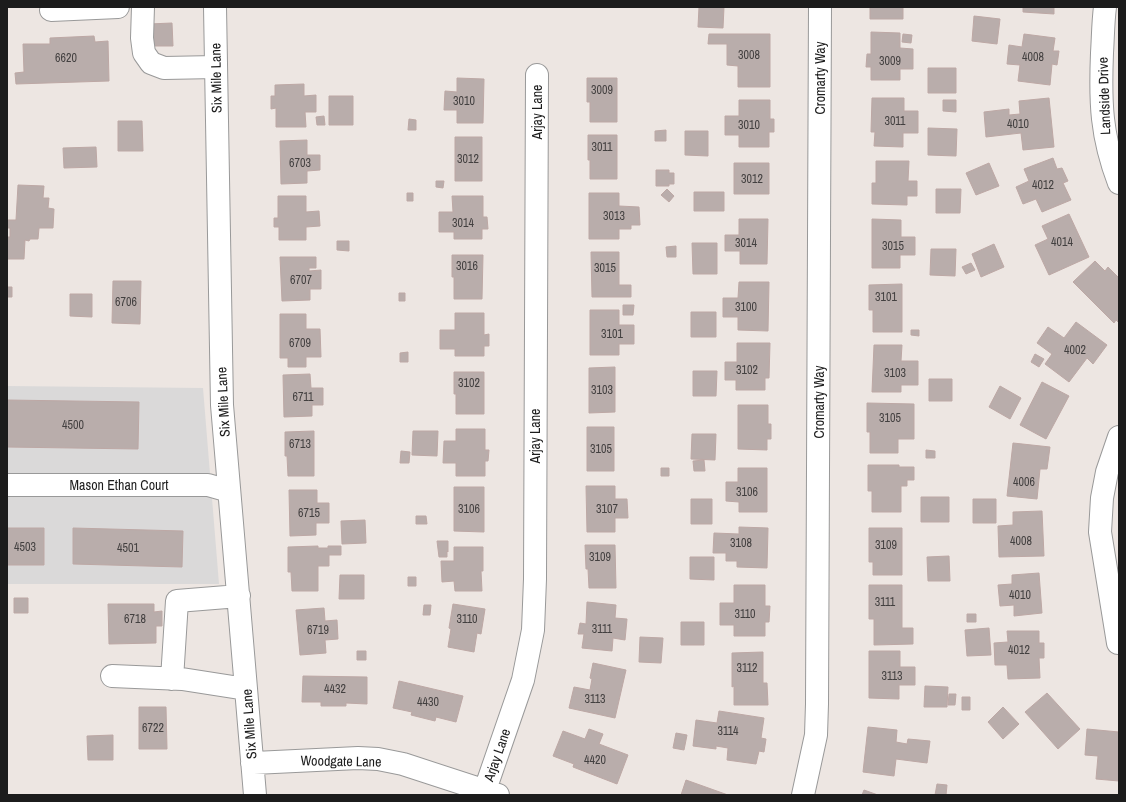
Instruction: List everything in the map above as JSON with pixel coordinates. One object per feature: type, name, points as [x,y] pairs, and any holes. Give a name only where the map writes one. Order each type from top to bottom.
[{"type":"street","points":[[51,10],[118,7]]},
{"type":"street","points":[[143,7],[142,38],[144,53],[151,63],[164,68],[216,66]]},
{"type":"street","name":"Six Mile Lane","points":[[215,7],[222,405],[255,795]]},
{"type":"street","name":"Cromarty Way","points":[[803,795],[816,735],[817,704],[820,7]]},
{"type":"street","name":"Landside Drive","points":[[1105,7],[1100,86],[1102,121],[1105,140],[1119,183]]},
{"type":"street","name":"Arjay Lane","points":[[491,792],[523,680],[533,630],[535,572],[537,75]]},
{"type":"street","points":[[1118,643],[1100,532],[1102,498],[1107,472],[1119,437]]},
{"type":"street","name":"Mason Ethan Court","points":[[7,486],[208,484],[230,491]]},
{"type":"street","points":[[172,679],[177,601],[239,596]]},
{"type":"street","points":[[112,676],[182,679],[246,689]]},
{"type":"street","name":"Woodgate Lane","points":[[252,763],[358,758],[378,759],[404,764],[491,792]]},
{"type":"shaded area","points":[[7,386],[203,388],[219,584],[7,584]]},
{"type":"building","points":[[699,7],[724,7],[723,28],[698,27]]},
{"type":"building","points":[[870,7],[903,7],[903,19],[870,19]]},
{"type":"building","points":[[1023,7],[1054,7],[1054,14],[1023,12]]},
{"type":"building","points":[[974,16],[1000,19],[997,44],[972,41]]},
{"type":"building","points":[[172,23],[173,46],[149,46],[149,24]]},
{"type":"building","points":[[871,32],[900,33],[900,48],[913,49],[913,69],[900,69],[900,80],[871,80],[871,67],[866,67],[867,54],[871,54]]},
{"type":"building","points":[[709,34],[770,34],[770,87],[738,87],[738,66],[727,65],[727,44],[708,44]]},
{"type":"building","points":[[903,34],[912,35],[911,43],[902,42]]},
{"type":"building","points":[[1024,34],[1055,38],[1053,51],[1059,51],[1057,65],[1052,64],[1050,85],[1018,81],[1020,65],[1007,64],[1009,45],[1022,47]]},
{"type":"building","points":[[94,36],[95,42],[108,41],[109,81],[16,84],[15,73],[24,72],[23,44],[50,44],[50,38]]},
{"type":"building","points":[[928,68],[956,68],[956,93],[928,93]]},
{"type":"building","points":[[457,78],[484,79],[483,123],[457,123],[457,110],[444,110],[445,91],[457,92]]},
{"type":"building","points":[[587,78],[617,78],[617,122],[590,122],[590,102],[587,102]]},
{"type":"building","points":[[304,84],[304,96],[316,95],[316,112],[305,112],[306,127],[276,127],[276,108],[271,109],[271,96],[275,96],[275,85]]},
{"type":"building","points":[[329,96],[353,96],[353,125],[329,125]]},
{"type":"building","points":[[872,98],[904,98],[904,111],[918,111],[918,133],[903,133],[903,147],[874,146],[875,132],[871,132]]},
{"type":"building","points":[[1049,98],[1054,147],[1023,150],[1021,133],[986,137],[984,112],[1009,109],[1009,115],[1020,114],[1019,101]]},
{"type":"building","points":[[739,100],[770,100],[770,119],[774,119],[774,132],[769,132],[769,147],[739,147],[739,135],[725,135],[725,116],[739,116]]},
{"type":"building","points":[[943,100],[956,100],[956,112],[943,111]]},
{"type":"building","points":[[324,116],[325,125],[317,125],[316,117]]},
{"type":"building","points":[[409,119],[416,120],[416,130],[408,130]]},
{"type":"building","points":[[118,121],[142,121],[143,151],[118,151]]},
{"type":"building","points":[[928,128],[957,129],[956,156],[928,155]]},
{"type":"building","points":[[666,130],[666,141],[655,141],[655,131]]},
{"type":"building","points":[[685,131],[708,131],[708,156],[685,155]]},
{"type":"building","points":[[588,135],[617,135],[617,179],[590,179]]},
{"type":"building","points":[[455,137],[482,137],[482,181],[455,181]]},
{"type":"building","points":[[307,140],[307,155],[320,155],[320,170],[307,171],[307,183],[281,184],[280,141]]},
{"type":"building","points":[[96,147],[97,167],[64,168],[63,148]]},
{"type":"building","points":[[1053,158],[1057,169],[1062,168],[1068,181],[1063,183],[1071,200],[1042,212],[1036,199],[1023,204],[1016,187],[1029,181],[1024,169]]},
{"type":"building","points":[[876,161],[909,161],[908,181],[917,181],[917,196],[907,196],[907,205],[872,204],[872,183],[876,183]]},
{"type":"building","points":[[734,163],[769,163],[769,194],[734,194]]},
{"type":"building","points":[[989,163],[999,186],[976,195],[966,173]]},
{"type":"building","points":[[656,170],[669,170],[669,173],[674,173],[674,184],[669,184],[669,186],[656,186]]},
{"type":"building","points":[[436,181],[444,181],[443,188],[436,187]]},
{"type":"building","points":[[18,185],[44,186],[43,198],[49,198],[48,208],[54,209],[53,228],[39,228],[38,239],[30,239],[29,241],[25,240],[24,259],[7,259],[7,237],[10,237],[10,228],[7,228],[7,220],[16,220]]},
{"type":"building","points":[[667,189],[674,196],[669,202],[661,195]]},
{"type":"building","points":[[936,189],[961,189],[960,213],[936,213]]},
{"type":"building","points":[[694,192],[724,192],[724,211],[694,211]]},
{"type":"building","points":[[407,193],[413,193],[413,201],[407,201]]},
{"type":"building","points":[[589,193],[619,193],[619,206],[639,207],[640,225],[631,225],[631,229],[619,229],[619,239],[589,239]]},
{"type":"building","points":[[278,196],[306,196],[306,212],[319,211],[320,226],[306,227],[306,240],[279,240],[279,227],[274,227],[274,218],[278,218]]},
{"type":"building","points":[[452,196],[483,196],[483,217],[487,217],[488,229],[482,229],[482,239],[454,239],[454,232],[439,232],[439,212],[453,212]]},
{"type":"building","points":[[1069,214],[1089,257],[1049,275],[1035,245],[1048,239],[1042,226]]},
{"type":"building","points":[[739,219],[768,219],[767,264],[740,264],[740,251],[725,251],[725,235],[739,235]]},
{"type":"building","points":[[872,219],[901,220],[901,237],[915,237],[915,255],[900,255],[900,268],[872,268]]},
{"type":"building","points":[[337,241],[349,241],[349,251],[337,250]]},
{"type":"building","points":[[692,243],[717,243],[717,274],[693,274]]},
{"type":"building","points":[[994,244],[1004,267],[981,277],[972,254]]},
{"type":"building","points":[[676,246],[676,257],[667,257],[666,247]]},
{"type":"building","points":[[931,249],[956,249],[955,276],[930,275]]},
{"type":"building","points":[[591,252],[619,252],[619,285],[631,285],[631,297],[592,297]]},
{"type":"building","points":[[452,255],[483,255],[482,299],[454,299]]},
{"type":"building","points":[[280,257],[316,257],[316,268],[309,268],[309,271],[321,270],[321,289],[310,289],[310,300],[282,301]]},
{"type":"building","points":[[1095,261],[1105,271],[1108,267],[1119,278],[1119,323],[1116,320],[1114,323],[1073,282]]},
{"type":"building","points":[[971,263],[975,270],[966,274],[962,267]]},
{"type":"building","points":[[113,281],[141,281],[140,324],[112,323]]},
{"type":"building","points":[[739,282],[769,282],[768,331],[738,330],[738,317],[723,317],[723,298],[738,298]]},
{"type":"building","points":[[902,284],[902,332],[873,332],[873,310],[869,310],[869,285]]},
{"type":"building","points":[[7,287],[12,287],[12,297],[7,297]]},
{"type":"building","points":[[399,293],[405,293],[405,301],[399,301]]},
{"type":"building","points":[[70,294],[92,294],[92,317],[70,316]]},
{"type":"building","points":[[623,305],[634,305],[633,315],[623,315]]},
{"type":"building","points":[[590,310],[619,310],[619,325],[634,325],[634,344],[619,344],[619,355],[590,355]]},
{"type":"building","points":[[691,312],[716,312],[716,337],[691,337]]},
{"type":"building","points":[[455,313],[484,313],[484,335],[489,334],[489,346],[484,346],[484,356],[455,356],[455,349],[440,349],[440,330],[455,330]]},
{"type":"building","points":[[280,314],[306,314],[306,329],[320,329],[321,357],[306,357],[306,367],[288,367],[288,358],[280,358]]},
{"type":"building","points":[[1076,322],[1107,345],[1093,364],[1087,358],[1069,382],[1045,364],[1052,354],[1037,343],[1048,327],[1064,338]]},
{"type":"building","points":[[911,330],[919,330],[919,336],[911,335]]},
{"type":"building","points":[[737,343],[770,343],[769,378],[765,378],[765,390],[736,390],[736,380],[725,380],[725,362],[737,362]]},
{"type":"building","points":[[874,345],[902,345],[901,361],[918,361],[918,385],[901,385],[901,392],[872,392]]},
{"type":"building","points":[[408,352],[408,362],[400,362],[400,353]]},
{"type":"building","points":[[1035,354],[1044,359],[1039,367],[1031,362]]},
{"type":"building","points":[[615,367],[615,412],[589,413],[589,368]]},
{"type":"building","points":[[693,371],[717,371],[716,396],[693,396]]},
{"type":"building","points":[[454,372],[484,372],[484,414],[456,414]]},
{"type":"building","points":[[310,374],[311,388],[323,388],[323,405],[312,405],[312,416],[284,417],[283,375]]},
{"type":"building","points":[[929,379],[952,379],[952,401],[929,401]]},
{"type":"building","points":[[1042,382],[1069,396],[1046,439],[1020,425]]},
{"type":"building","points":[[1000,386],[1021,398],[1010,419],[989,407]]},
{"type":"building","points":[[7,400],[139,402],[138,449],[7,447]]},
{"type":"building","points":[[867,403],[914,404],[914,439],[898,439],[898,453],[870,453],[870,432],[867,432]]},
{"type":"building","points":[[738,405],[768,405],[768,424],[771,424],[771,439],[767,439],[767,450],[738,449]]},
{"type":"building","points":[[587,427],[614,427],[614,471],[587,471]]},
{"type":"building","points":[[456,429],[485,429],[485,450],[489,450],[488,461],[485,461],[485,476],[456,476],[456,463],[443,463],[444,441],[456,441]]},
{"type":"building","points":[[314,431],[314,476],[288,476],[287,456],[285,456],[285,432]]},
{"type":"building","points":[[413,431],[438,431],[437,456],[412,455]]},
{"type":"building","points":[[692,434],[716,434],[715,460],[691,459]]},
{"type":"building","points":[[1013,443],[1050,447],[1047,469],[1040,469],[1037,499],[1007,496]]},
{"type":"building","points":[[926,450],[935,451],[935,458],[926,458]]},
{"type":"building","points":[[401,451],[410,452],[409,463],[400,463]]},
{"type":"building","points":[[704,460],[705,471],[694,471],[693,461]]},
{"type":"building","points":[[868,465],[899,465],[899,467],[914,467],[914,480],[907,480],[907,486],[901,486],[901,512],[872,512],[872,491],[868,491]]},
{"type":"building","points":[[661,468],[669,468],[669,476],[661,476]]},
{"type":"building","points":[[738,468],[767,468],[767,512],[739,512],[739,502],[726,501],[726,482],[738,482]]},
{"type":"building","points":[[586,486],[615,486],[615,499],[627,499],[628,518],[615,518],[615,532],[587,532]]},
{"type":"building","points":[[454,487],[484,487],[484,532],[454,531]]},
{"type":"building","points":[[289,490],[317,490],[317,503],[329,503],[329,523],[316,523],[316,535],[290,536]]},
{"type":"building","points":[[921,497],[949,497],[949,522],[921,522]]},
{"type":"building","points":[[691,499],[712,499],[712,524],[691,524]]},
{"type":"building","points":[[973,499],[996,499],[996,523],[973,523]]},
{"type":"building","points":[[1042,511],[1044,556],[999,557],[998,526],[1013,525],[1013,512]]},
{"type":"building","points":[[416,516],[426,516],[427,524],[416,524]]},
{"type":"building","points":[[365,520],[366,543],[342,544],[341,521]]},
{"type":"building","points":[[739,527],[768,528],[767,568],[737,567],[737,561],[726,561],[726,553],[713,553],[714,533],[739,534]]},
{"type":"building","points":[[7,528],[44,528],[44,565],[7,565]]},
{"type":"building","points":[[73,528],[183,531],[182,567],[73,564]]},
{"type":"building","points":[[869,528],[902,528],[902,575],[873,575],[873,562],[869,562]]},
{"type":"building","points":[[437,541],[448,541],[447,557],[439,557]]},
{"type":"building","points":[[585,545],[615,545],[616,588],[589,588],[588,569],[586,569]]},
{"type":"building","points":[[318,546],[318,548],[328,548],[328,546],[341,546],[341,555],[329,555],[329,566],[318,566],[318,591],[292,591],[291,572],[288,572],[288,547]]},
{"type":"building","points":[[454,547],[483,547],[483,571],[481,571],[482,591],[455,591],[454,581],[442,582],[441,561],[454,561]]},
{"type":"building","points":[[949,556],[950,581],[928,581],[927,557]]},
{"type":"building","points":[[690,557],[714,557],[714,580],[690,579]]},
{"type":"building","points":[[1039,573],[1042,613],[1014,616],[1014,605],[1000,606],[998,585],[1012,584],[1012,575]]},
{"type":"building","points":[[340,575],[364,575],[364,599],[339,599]]},
{"type":"building","points":[[408,577],[416,577],[416,586],[408,586]]},
{"type":"building","points":[[734,585],[765,585],[765,606],[770,606],[769,622],[765,622],[765,636],[734,636],[734,625],[720,625],[720,603],[734,603]]},
{"type":"building","points":[[869,585],[902,585],[902,628],[913,628],[913,644],[874,645],[874,619],[869,619]]},
{"type":"building","points":[[14,598],[28,598],[28,613],[14,613]]},
{"type":"building","points":[[587,602],[616,605],[615,618],[627,619],[625,640],[613,638],[612,651],[582,648],[584,634],[578,634],[580,623],[586,624]]},
{"type":"building","points":[[108,604],[154,604],[154,612],[162,611],[162,626],[156,626],[156,643],[109,644]]},
{"type":"building","points":[[453,604],[485,609],[481,634],[477,633],[474,652],[448,647],[451,629],[449,628]]},
{"type":"building","points":[[424,605],[431,605],[430,615],[423,615]]},
{"type":"building","points":[[324,608],[325,621],[337,620],[338,639],[325,640],[326,653],[300,655],[296,610]]},
{"type":"building","points":[[967,614],[976,614],[976,622],[967,622]]},
{"type":"building","points":[[681,622],[704,622],[704,645],[681,645]]},
{"type":"building","points":[[989,628],[991,655],[967,656],[965,630]]},
{"type":"building","points":[[1007,631],[1039,631],[1039,643],[1044,643],[1044,658],[1039,658],[1040,678],[1008,679],[1007,665],[995,665],[994,643],[1008,642]]},
{"type":"building","points":[[640,637],[663,638],[661,663],[639,662]]},
{"type":"building","points":[[357,651],[366,651],[366,660],[357,660]]},
{"type":"building","points":[[869,651],[900,651],[900,667],[915,667],[915,685],[899,685],[899,699],[869,698]]},
{"type":"building","points":[[763,652],[763,683],[767,683],[768,705],[734,705],[734,686],[732,687],[732,653]]},
{"type":"building","points":[[593,663],[626,670],[615,718],[569,708],[574,687],[590,690],[592,679],[590,678]]},
{"type":"building","points":[[303,676],[367,677],[367,704],[346,703],[346,706],[321,706],[321,702],[302,702]]},
{"type":"building","points":[[399,681],[463,696],[456,722],[436,717],[435,721],[411,715],[412,712],[393,708]]},
{"type":"building","points":[[925,686],[948,687],[947,707],[924,707]]},
{"type":"building","points":[[1047,693],[1080,729],[1058,749],[1025,712]]},
{"type":"building","points":[[949,694],[956,694],[955,705],[948,705]]},
{"type":"building","points":[[962,697],[970,697],[970,710],[962,710]]},
{"type":"building","points":[[139,707],[166,707],[167,749],[139,749]]},
{"type":"building","points":[[1003,707],[1019,724],[1003,739],[988,722]]},
{"type":"building","points":[[719,711],[764,718],[761,738],[766,739],[764,752],[759,751],[756,764],[727,760],[728,748],[716,746],[716,749],[693,746],[696,720],[717,723]]},
{"type":"building","points":[[868,727],[897,730],[896,742],[907,744],[908,739],[930,741],[927,763],[896,759],[894,776],[863,772]]},
{"type":"building","points":[[589,729],[603,734],[599,744],[628,755],[617,784],[573,767],[574,764],[553,756],[563,731],[585,739]]},
{"type":"building","points":[[1087,729],[1119,732],[1119,781],[1096,779],[1098,756],[1085,755]]},
{"type":"building","points":[[676,733],[687,735],[684,750],[673,748]]},
{"type":"building","points":[[113,735],[113,760],[88,760],[87,736]]},
{"type":"building","points":[[686,780],[728,795],[681,795]]},
{"type":"building","points":[[937,784],[947,785],[946,795],[935,795]]},
{"type":"building","points":[[864,790],[878,795],[862,795]]}]
